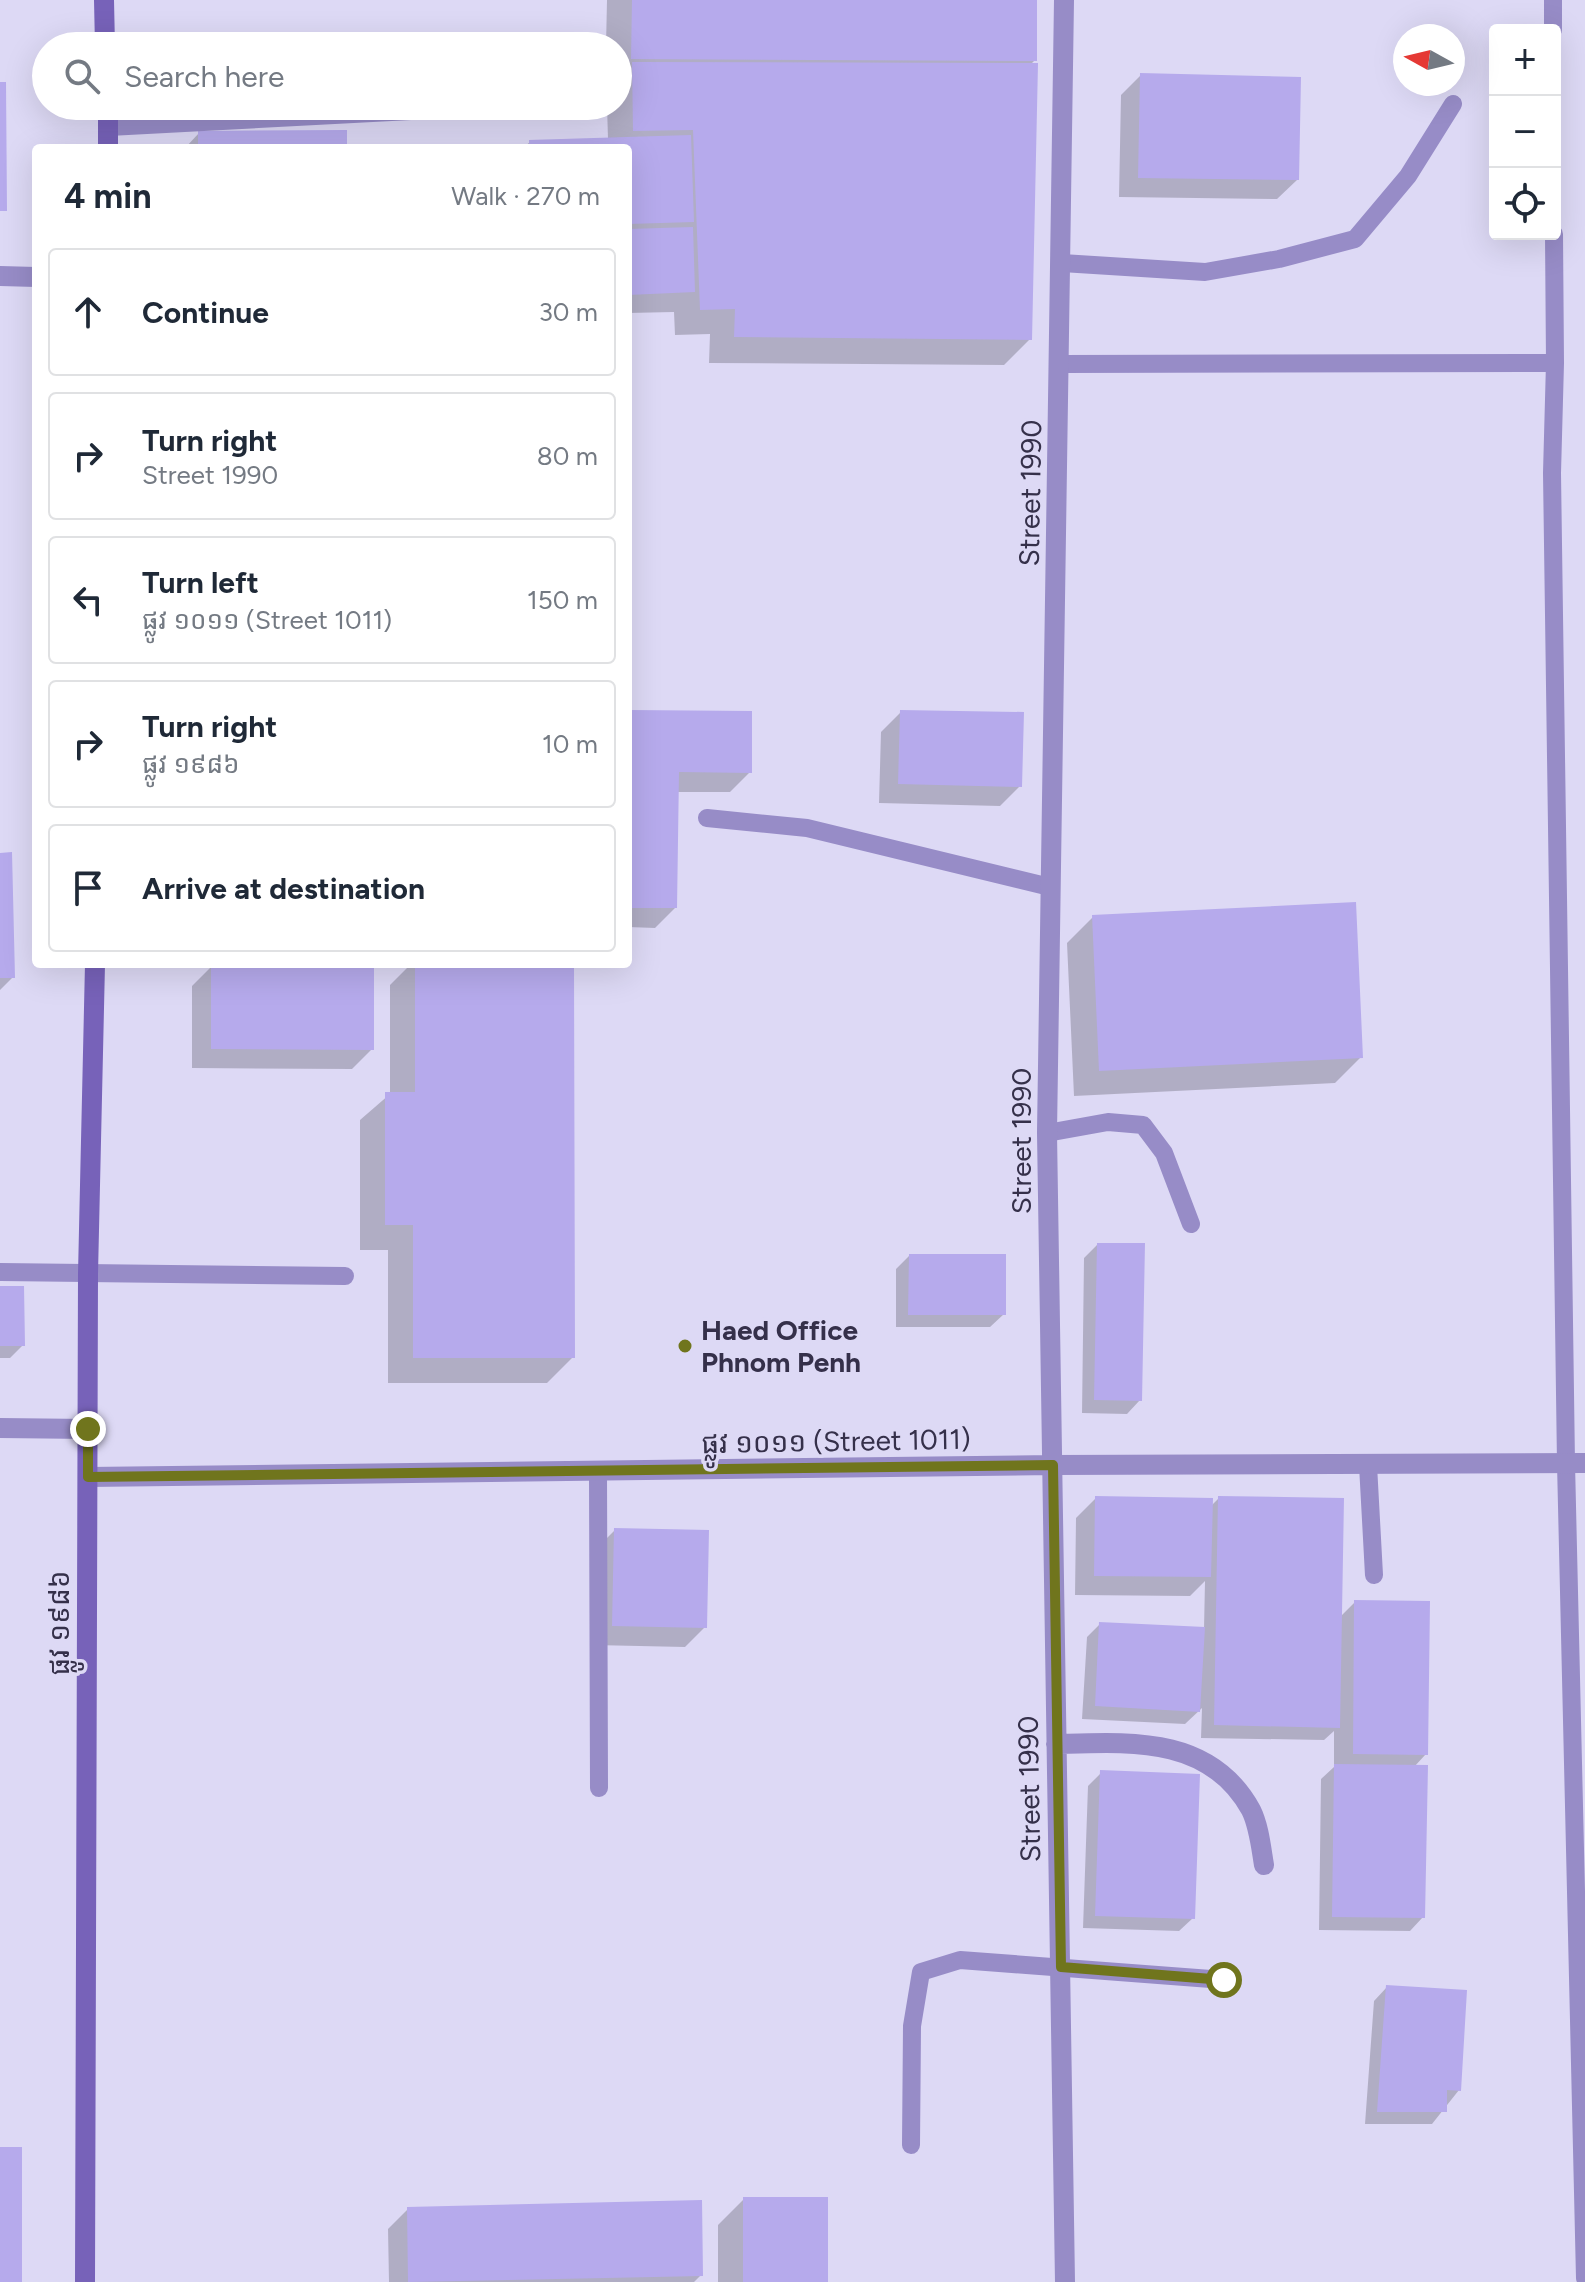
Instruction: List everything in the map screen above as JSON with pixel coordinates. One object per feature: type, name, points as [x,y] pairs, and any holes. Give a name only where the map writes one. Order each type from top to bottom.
[{"type":"main road","points":[[104,0],[105,32]]},
{"type":"main road","name":"ផ្លូវ ១៩៨៦","points":[[85,2282],[88,1274],[95,968]]},
{"type":"street","name":"Street 1990","points":[[1064,0],[1061,364],[1047,1133],[1065,2282]]},
{"type":"street","points":[[0,276],[32,277]]},
{"type":"street","points":[[0,1428],[88,1429]]},
{"type":"street","name":"ផ្លូវ ១០១១ (Street 1011)","points":[[88,1477],[1053,1465],[1576,1463]]},
{"type":"street","points":[[1056,1744],[1142,1742],[1175,1748],[1209,1767],[1233,1784],[1252,1812],[1264,1865]]},
{"type":"lane","points":[[1553,0],[1553,24]]},
{"type":"lane","points":[[1062,263],[1205,272],[1279,259],[1355,239],[1408,176],[1453,104]]},
{"type":"lane","points":[[108,138],[332,120]]},
{"type":"lane","points":[[1554,240],[1552,473],[1576,1463],[1585,2278]]},
{"type":"lane","points":[[1061,364],[1555,363]]},
{"type":"lane","points":[[707,818],[807,828],[1050,887]]},
{"type":"lane","points":[[1047,1133],[1108,1122],[1143,1125],[1164,1153],[1191,1224]]},
{"type":"lane","points":[[0,1272],[345,1276]]},
{"type":"lane","points":[[1368,1465],[1374,1575]]},
{"type":"lane","points":[[598,1473],[599,1788]]},
{"type":"lane","points":[[911,2145],[912,2026],[921,1972],[960,1960],[1224,1980]]},
{"type":"building","points":[[632,0],[1037,0],[1037,61],[632,59]]},
{"type":"building","points":[[632,62],[1038,63],[1032,340],[734,337],[735,309],[700,310],[693,130],[633,131]]},
{"type":"building","points":[[1140,73],[1301,77],[1299,180],[1138,178]]},
{"type":"building","points":[[0,82],[6,82],[7,211],[0,211]]},
{"type":"building","points":[[347,130],[347,144],[198,144],[198,131]]},
{"type":"building","points":[[691,135],[694,222],[632,224],[632,144],[529,144],[529,140]]},
{"type":"building","points":[[693,227],[695,292],[632,295],[632,229]]},
{"type":"building","points":[[632,710],[752,711],[752,773],[679,772],[677,908],[632,908]]},
{"type":"building","points":[[900,710],[1024,712],[1022,787],[898,784]]},
{"type":"building","points":[[12,852],[15,978],[0,978],[0,853]]},
{"type":"building","points":[[1356,902],[1363,1058],[1099,1071],[1092,915]]},
{"type":"building","points":[[211,968],[374,968],[374,1050],[211,1049]]},
{"type":"building","points":[[415,968],[574,968],[575,1358],[413,1358],[413,1225],[385,1225],[385,1092],[415,1092]]},
{"type":"building","points":[[1097,1243],[1145,1243],[1142,1401],[1094,1400]]},
{"type":"building","points":[[909,1254],[1006,1254],[1006,1315],[908,1315]]},
{"type":"building","points":[[0,1286],[24,1286],[25,1346],[0,1346]]},
{"type":"building","points":[[1095,1496],[1213,1498],[1211,1577],[1094,1576]]},
{"type":"building","points":[[1218,1496],[1344,1498],[1340,1728],[1214,1725]]},
{"type":"building","points":[[614,1528],[709,1530],[707,1628],[612,1626]]},
{"type":"building","points":[[1354,1600],[1430,1601],[1428,1755],[1353,1754]]},
{"type":"building","points":[[1099,1622],[1205,1627],[1200,1712],[1095,1706]]},
{"type":"building","points":[[1334,1764],[1428,1765],[1425,1918],[1332,1917]]},
{"type":"building","points":[[1100,1770],[1200,1774],[1195,1919],[1095,1916]]},
{"type":"building","points":[[1386,1985],[1467,1990],[1461,2091],[1447,2090],[1447,2112],[1377,2112]]},
{"type":"building","points":[[0,2147],[22,2147],[22,2282],[0,2282]]},
{"type":"building","points":[[743,2197],[828,2197],[828,2282],[743,2282]]},
{"type":"building","points":[[702,2200],[703,2276],[408,2282],[407,2207]]},
{"type":"place","name":"Haed Office Phnom Penh","points":[[685,1346]]},
{"type":"route","points":[[88,1429],[88,1477],[783,1471],[1053,1465],[1061,1967],[1224,1980]]}]
